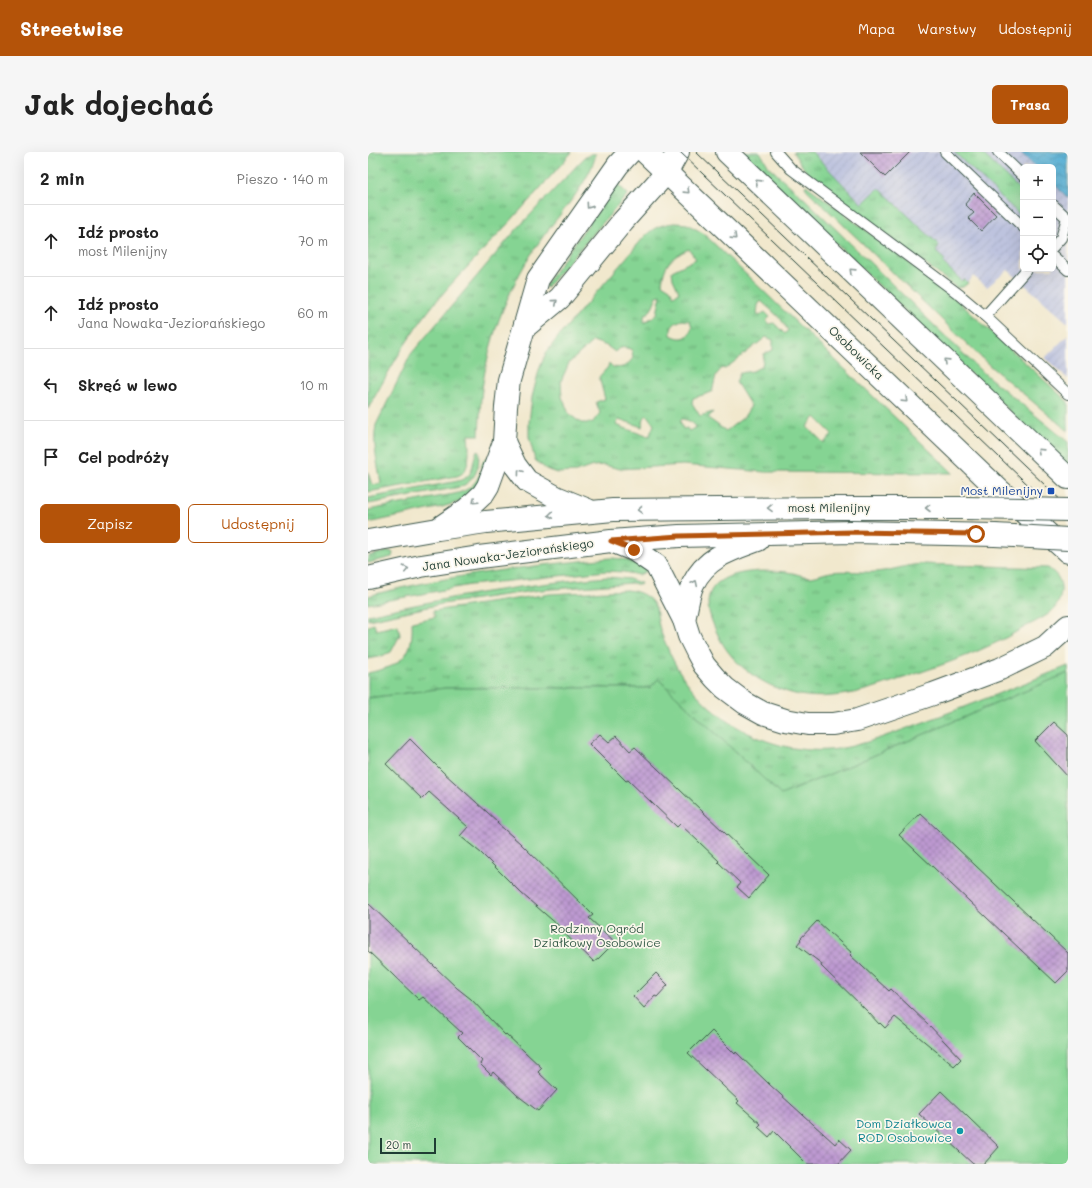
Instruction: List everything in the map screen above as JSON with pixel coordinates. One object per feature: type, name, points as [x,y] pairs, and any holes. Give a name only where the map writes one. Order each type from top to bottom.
[{"type":"main road","points":[[438,528],[467,509],[483,494],[488,486],[504,442],[509,380],[538,279],[618,165],[630,152]]},
{"type":"main road","name":"Osobowicka","points":[[645,152],[999,490],[1068,552]]},
{"type":"main road","points":[[525,327],[560,298],[623,221],[667,172],[678,152]]},
{"type":"main road","points":[[727,152],[1068,478]]},
{"type":"main road","points":[[504,442],[515,465],[527,480],[556,497],[590,511]]},
{"type":"main road","name":"most Milenijny","points":[[590,511],[832,508],[1068,510]]},
{"type":"main road","points":[[368,541],[438,528],[590,511]]},
{"type":"main road","name":"most Milenijny","points":[[770,535],[853,532],[1068,539]]},
{"type":"main road","points":[[684,620],[693,585],[706,565],[723,553],[770,535]]},
{"type":"main road","name":"Jana Nowaka-Jeziorańskiego","points":[[368,578],[421,566],[479,556],[611,541],[679,536],[770,535]]},
{"type":"main road","points":[[611,541],[634,550],[656,565],[684,620],[689,636],[701,659],[715,678],[725,688],[745,703],[763,712],[785,720],[808,724],[833,724],[857,720],[1000,669],[1045,647],[1068,642]]},
{"type":"main road","points":[[1045,647],[1068,626]]},
{"type":"lane","points":[[776,152],[791,168],[960,295],[985,316],[1068,394]]},
{"type":"lane","points":[[944,152],[1020,224]]},
{"type":"lane","points":[[998,152],[1020,173]]},
{"type":"lane","points":[[1056,208],[1067,218],[1061,238],[1056,244]]},
{"type":"lane","points":[[1056,259],[1068,270]]},
{"type":"lane","points":[[985,316],[1023,272]]},
{"type":"shaded area","points":[[812,152],[1020,152],[1033,164],[1020,164],[1020,272],[1056,272],[1056,186],[1068,198],[1068,323],[1008,270],[987,287],[973,276],[968,283],[964,279],[962,281],[942,262],[945,260],[935,252],[879,188],[862,204]]},
{"type":"shaded area","points":[[1068,335],[1068,379],[1045,358]]},
{"type":"green space","points":[[368,152],[572,152],[434,304],[403,348],[368,409]]},
{"type":"green space","points":[[741,152],[760,152],[769,167],[806,200],[980,370],[1068,442],[1068,468]]},
{"type":"green space","points":[[793,152],[812,152],[862,204],[879,188],[939,245],[936,252],[945,260],[943,263],[962,281],[964,279],[968,283],[963,287],[957,288],[809,176]]},
{"type":"green space","points":[[954,152],[981,152],[1020,190],[1020,215]]},
{"type":"green space","points":[[591,154],[596,154],[581,187],[530,256],[503,310],[490,348],[486,368],[481,395],[479,435],[468,435],[468,458],[465,470],[462,474],[457,476],[368,492],[368,472],[373,485],[381,483],[375,447],[376,425],[411,354],[516,230],[584,158]]},
{"type":"green space","points":[[617,184],[628,194],[546,288],[545,285]]},
{"type":"green space","points":[[806,185],[949,293],[1068,402],[1068,431],[990,366],[808,191],[805,187]]},
{"type":"green space","points":[[675,223],[687,224],[703,233],[953,473],[765,472],[683,465],[620,469],[604,465],[593,466],[576,472],[558,473],[546,469],[535,460],[529,437],[529,423],[532,397],[539,370],[546,353],[645,236],[655,228]],"holes":[[[689,249],[696,259],[672,271],[673,279],[679,292],[674,296],[670,289],[662,284],[667,266],[677,255]],[[661,295],[657,314],[644,323],[644,316],[651,310],[657,296]],[[761,301],[780,318],[788,330],[785,334],[774,323],[769,324],[766,321],[770,317],[765,312],[759,316],[757,314],[758,305]],[[682,320],[690,321],[692,327],[687,336],[678,338],[671,335],[672,327],[677,322]],[[766,337],[773,340],[773,350],[764,354],[762,366],[753,371],[740,373],[736,382],[751,406],[744,417],[726,431],[708,418],[713,412],[700,416],[692,403],[693,398],[712,392],[716,375],[722,368],[725,369]],[[593,341],[607,346],[615,352],[623,348],[632,350],[633,358],[627,365],[616,368],[609,363],[608,367],[599,377],[605,399],[596,402],[600,413],[592,423],[581,423],[569,414],[562,397],[561,381],[569,363]],[[647,415],[654,425],[649,437],[616,425],[619,419],[642,427],[644,418]],[[815,417],[832,434],[824,443],[807,427]],[[682,419],[690,422],[696,427],[689,431],[687,428],[683,429],[680,421]]]},
{"type":"green space","points":[[477,450],[479,452],[479,458],[476,473],[470,481],[460,487],[368,504],[368,498],[453,482],[465,478],[471,471]]},
{"type":"green space","points":[[488,456],[486,475],[462,501],[442,507],[368,523],[368,510],[454,494],[468,489],[477,479],[483,462]]},
{"type":"green space","points":[[390,551],[393,553],[392,557],[368,563],[368,556]]},
{"type":"green space","points":[[611,558],[631,561],[648,570],[639,575],[606,571],[470,585],[368,604],[368,596],[428,582],[488,572]]},
{"type":"green space","points":[[921,564],[1048,568],[1060,581],[1061,595],[1056,607],[1051,612],[1004,639],[981,650],[877,687],[854,693],[814,697],[795,694],[773,687],[743,668],[727,651],[716,632],[709,612],[708,602],[711,591],[718,583],[728,577],[740,574],[777,571],[811,577],[828,572],[882,571]]},
{"type":"green space","points":[[607,577],[629,579],[641,583],[640,585],[632,583],[540,590],[442,604],[368,620],[368,615],[427,602],[517,587]]},
{"type":"green space","points":[[627,590],[644,595],[654,605],[660,629],[668,649],[680,672],[696,693],[715,711],[737,727],[761,739],[786,747],[812,750],[838,749],[860,744],[942,715],[1068,666],[1068,673],[781,795],[658,679],[650,688],[445,688],[368,698],[368,673],[389,667],[403,658],[410,644],[412,622],[435,617],[433,611],[550,594]]},
{"type":"green space","points":[[374,624],[376,630],[398,625],[400,635],[391,652],[379,657],[368,659],[368,626]]},
{"type":"green space","name":"Rodzinny Ogród Działkowy Osobowice","points":[[1068,673],[1068,1164],[368,1164],[368,698],[445,688],[650,688],[658,679],[781,795]]},
{"type":"water","points":[[1020,152],[1068,152],[1068,198],[1056,186],[1056,164],[1033,164]]},
{"type":"building","points":[[860,152],[910,152],[885,177]]},
{"type":"building","points":[[974,193],[996,215],[981,231],[968,218],[974,213],[965,204]]},
{"type":"building","points":[[1054,722],[1068,735],[1068,777],[1035,741]]},
{"type":"building","points":[[600,734],[609,742],[616,736],[630,751],[635,747],[769,875],[749,898],[737,887],[740,883],[718,862],[719,861],[680,824],[677,827],[628,780],[626,781],[589,744]]},
{"type":"building","points":[[410,739],[443,772],[520,843],[593,915],[589,918],[615,942],[598,959],[594,962],[559,928],[560,927],[521,893],[481,853],[460,836],[468,827],[429,792],[422,799],[386,764]]},
{"type":"building","points":[[920,813],[1068,953],[1068,971],[1056,983],[899,835]]},
{"type":"building","points":[[368,903],[457,988],[471,999],[505,1035],[506,1034],[542,1068],[538,1072],[557,1090],[538,1111],[517,1095],[493,1072],[491,1075],[480,1064],[482,1061],[458,1037],[462,1033],[423,997],[419,1000],[368,951]]},
{"type":"building","points":[[817,921],[852,953],[850,955],[889,991],[891,989],[929,1025],[961,1059],[954,1066],[895,1017],[885,1028],[880,1023],[879,1024],[821,966],[822,964],[797,945],[801,940],[800,939]]},
{"type":"building","points":[[656,973],[668,985],[644,1008],[633,996]]},
{"type":"building","points":[[712,1031],[735,1054],[736,1052],[835,1144],[839,1139],[851,1150],[838,1164],[807,1164],[774,1131],[769,1137],[758,1127],[761,1124],[737,1103],[739,1101],[688,1053]]},
{"type":"building","name":"Dom Działkowca ROD Osobowice","points":[[941,1091],[999,1147],[984,1164],[973,1164],[919,1114]]},
{"type":"tram line","points":[[680,152],[1068,523]]},
{"type":"tram line","points":[[696,152],[1068,507]]},
{"type":"place","name":"Most Milenijny","points":[[1051,491]]},
{"type":"place","name":"Dom Działkowca ROD Osobowice","points":[[960,1131]]},
{"type":"route","points":[[634,550],[611,541],[679,536],[853,532],[976,534]]}]
